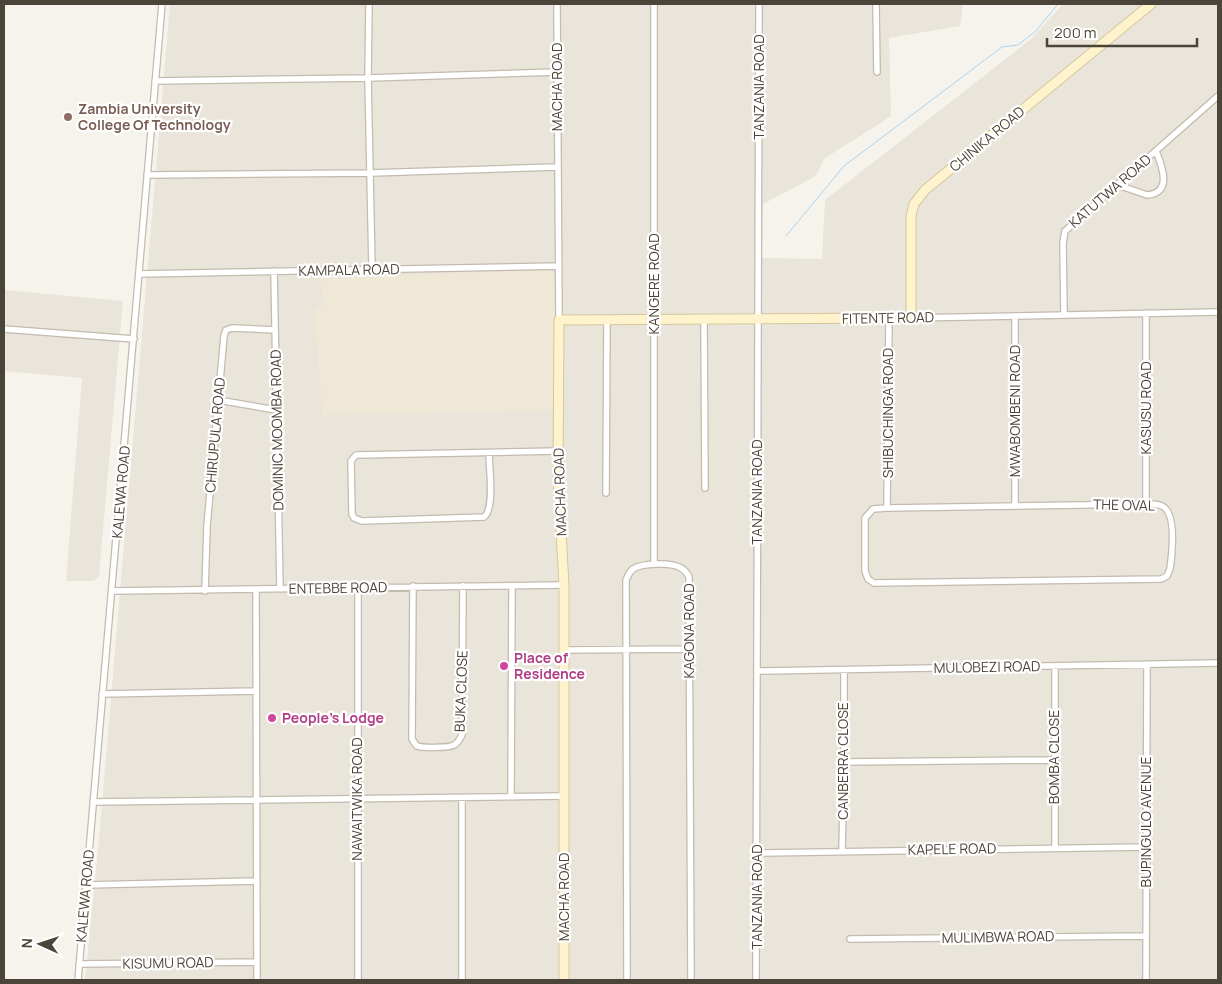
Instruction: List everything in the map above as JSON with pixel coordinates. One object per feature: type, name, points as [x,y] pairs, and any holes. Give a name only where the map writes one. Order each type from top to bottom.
[{"type":"main road","name":"CHINIKA ROAD","points":[[911,318],[911,216],[916,199],[1151,4]]},
{"type":"main road","name":"FITENTE ROAD","points":[[559,320],[911,318]]},
{"type":"main road","name":"MACHA ROAD","points":[[559,320],[559,505],[564,585],[564,980]]},
{"type":"street","name":"KALEWA ROAD","points":[[78,980],[162,4]]},
{"type":"street","points":[[369,4],[368,78],[372,270]]},
{"type":"street","name":"MACHA ROAD","points":[[557,4],[559,320]]},
{"type":"street","name":"KANGERE ROAD","points":[[654,4],[654,564]]},
{"type":"street","name":"TANZANIA ROAD","points":[[756,980],[758,853],[756,671],[757,320],[760,128],[759,4]]},
{"type":"street","points":[[876,4],[877,72]]},
{"type":"street","points":[[155,81],[368,78],[557,72]]},
{"type":"street","name":"KATUTWA ROAD","points":[[1064,314],[1063,243],[1065,231],[1218,96]]},
{"type":"street","points":[[1118,185],[1147,195],[1152,195],[1158,191],[1164,183],[1164,176],[1156,151]]},
{"type":"street","points":[[147,175],[371,173],[557,167]]},
{"type":"street","name":"KAMPALA ROAD","points":[[139,274],[559,266]]},
{"type":"street","name":"DOMINIC MOOMBA ROAD","points":[[274,271],[280,589]]},
{"type":"street","name":"FITENTE ROAD","points":[[911,318],[1218,312]]},
{"type":"street","name":"KASUSU ROAD","points":[[1146,313],[1146,504]]},
{"type":"street","name":"MWABOMBENI ROAD","points":[[1015,316],[1015,506]]},
{"type":"street","name":"SHIBUCHINGA ROAD","points":[[887,508],[889,318]]},
{"type":"street","points":[[606,493],[607,320]]},
{"type":"street","points":[[704,320],[705,488]]},
{"type":"street","name":"CHIRUPULA ROAD","points":[[205,591],[207,526],[224,336],[226,330],[232,328],[275,330]]},
{"type":"street","points":[[4,329],[134,339]]},
{"type":"street","points":[[218,400],[276,410]]},
{"type":"street","points":[[489,453],[490,506],[487,515],[484,517],[362,521],[354,518],[351,509],[351,461],[356,455],[558,451]]},
{"type":"street","name":"THE OVAL","points":[[1146,504],[1163,506],[1172,520],[1170,569],[1167,576],[1161,579],[874,583],[868,579],[865,571],[865,518],[873,509],[1146,504]]},
{"type":"street","name":"KAGONA ROAD","points":[[627,980],[626,580],[630,572],[635,568],[654,564],[679,566],[686,571],[689,577],[690,980]]},
{"type":"street","name":"ENTEBBE ROAD","points":[[112,591],[564,585]]},
{"type":"street","name":"BUKA CLOSE","points":[[413,586],[412,739],[420,747],[454,746],[462,736],[463,586]]},
{"type":"street","points":[[511,796],[512,586]]},
{"type":"street","name":"NAWAITWIKA ROAD","points":[[358,588],[358,980]]},
{"type":"street","points":[[256,590],[257,980]]},
{"type":"street","points":[[564,650],[689,649]]},
{"type":"street","name":"MULOBEZI ROAD","points":[[756,671],[1218,663]]},
{"type":"street","name":"BUPINGULO AVENUE","points":[[1146,980],[1147,664]]},
{"type":"street","name":"BOMBA CLOSE","points":[[1054,847],[1055,666]]},
{"type":"street","name":"CANBERRA CLOSE","points":[[842,852],[844,670]]},
{"type":"street","points":[[102,694],[256,691]]},
{"type":"street","points":[[844,762],[1054,760]]},
{"type":"street","points":[[94,802],[564,796]]},
{"type":"street","points":[[462,798],[462,980]]},
{"type":"street","name":"KAPELE ROAD","points":[[758,853],[1146,847]]},
{"type":"street","points":[[86,885],[257,881]]},
{"type":"street","name":"MULIMBWA ROAD","points":[[850,939],[1146,936]]},
{"type":"street","name":"KISUMU ROAD","points":[[79,964],[257,962]]},
{"type":"shaded area","points":[[170,4],[963,4],[960,26],[889,38],[891,116],[824,159],[816,176],[763,204],[762,258],[822,259],[825,200],[1031,39],[1063,4],[1218,4],[1218,980],[85,980],[99,839]]},
{"type":"shaded area","points":[[550,269],[555,275],[556,410],[322,415],[315,309],[325,304],[319,279]]},
{"type":"shaded area","points":[[4,290],[123,301],[99,576],[94,581],[66,581],[82,378],[4,371]]},
{"type":"waterway","points":[[786,236],[844,166],[1002,47],[1018,45],[1036,31],[1058,4]]},
{"type":"place","name":"Zambia University College Of Technology","points":[[68,117]]},
{"type":"place","name":"Place of Residence","points":[[504,666]]},
{"type":"place","name":"People's Lodge","points":[[272,718]]}]
